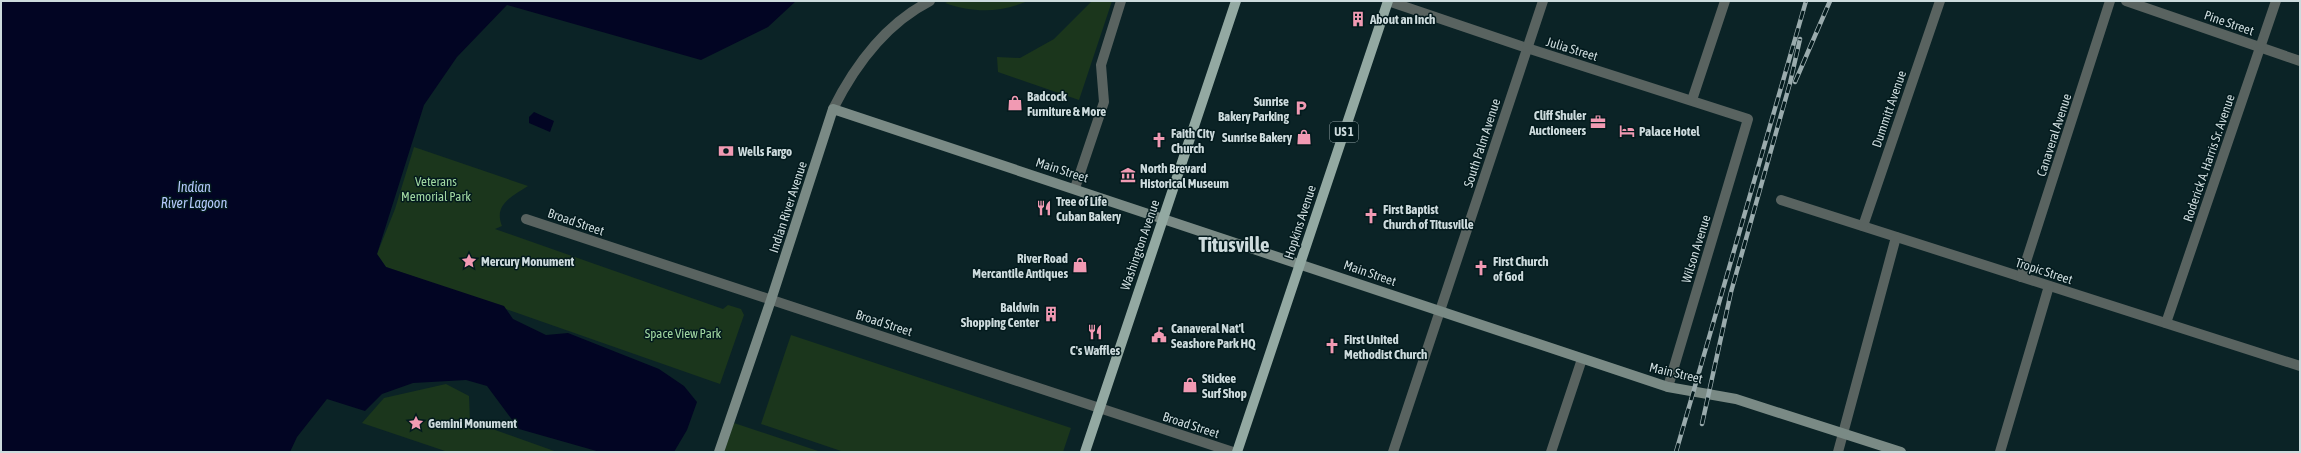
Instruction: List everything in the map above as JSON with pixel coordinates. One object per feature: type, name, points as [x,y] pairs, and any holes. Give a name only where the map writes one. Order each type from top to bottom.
[{"type":"main road","name":"Washington Avenue","points":[[1085,452],[1236,1]]},
{"type":"main road","name":"Hopkins Avenue","points":[[1237,452],[1388,1]]},
{"type":"street","name":"Indian River Avenue","points":[[719,452],[772,300],[833,109],[855,69],[880,37],[930,1]]},
{"type":"street","points":[[1075,188],[1104,102],[1101,65],[1121,1]]},
{"type":"street","name":"Julia Street","points":[[1388,1],[1527,48],[1748,119]]},
{"type":"street","name":"South Palm Avenue","points":[[1393,452],[1543,1]]},
{"type":"street","points":[[1692,100],[1725,1]]},
{"type":"street","name":"Dummitt Avenue","points":[[1863,226],[1940,1]]},
{"type":"street","name":"Canaveral Avenue","points":[[2022,277],[2110,1]]},
{"type":"street","name":"Pine Street","points":[[2126,1],[2300,62]]},
{"type":"street","name":"Roderick A. Harris Sr. Avenue","points":[[2166,323],[2276,1]]},
{"type":"street","name":"Main Street","points":[[833,109],[1075,188],[1162,219],[1668,387],[1736,399],[1901,452]]},
{"type":"street","name":"Wilson Avenue","points":[[1668,387],[1748,119]]},
{"type":"street","name":"Tropic Street","points":[[1781,200],[2300,366]]},
{"type":"street","name":"Broad Street","points":[[526,219],[1233,452]]},
{"type":"street","points":[[1838,452],[1896,237]]},
{"type":"street","points":[[2000,452],[2049,286]]},
{"type":"street","points":[[1551,452],[1582,359]]},
{"type":"green space","points":[[950,1],[1028,1],[997,10],[976,10],[966,9],[945,3]]},
{"type":"green space","points":[[1092,1],[1112,1],[1079,100],[998,72],[997,57],[1020,58],[1054,39]]},
{"type":"green space","name":"Space View Park","points":[[414,147],[528,186],[511,197],[502,206],[500,218],[502,226],[495,229],[723,309],[728,305],[741,309],[744,315],[720,384],[386,267],[377,254],[395,209]]},
{"type":"green space","points":[[791,335],[1071,428],[1063,452],[844,452],[761,424]]},
{"type":"green space","points":[[446,384],[469,396],[470,421],[557,452],[448,452],[362,423],[384,398]]},
{"type":"green space","points":[[734,423],[821,452],[724,452]]},
{"type":"water","name":"Indian River Lagoon","points":[[1,1],[796,1],[768,27],[701,60],[507,5],[457,57],[424,105],[377,254],[386,267],[504,306],[513,319],[546,335],[568,333],[659,369],[684,386],[697,402],[687,430],[674,452],[600,452],[519,429],[487,386],[466,380],[413,383],[382,394],[365,411],[327,399],[297,437],[290,452],[1,452]]},
{"type":"water","points":[[534,112],[554,121],[550,132],[529,123],[529,117]]},
{"type":"railway","points":[[1676,452],[1806,1]]},
{"type":"railway","points":[[1795,82],[1830,1]]},
{"type":"railway","points":[[1702,424],[1731,292],[1790,83],[1800,39]]},
{"type":"place","name":"About an Inch","points":[[1358,19]]},
{"type":"place","name":"Badcock Furniture & More","points":[[1015,103]]},
{"type":"place","name":"Sunrise Bakery Parking","points":[[1301,108]]},
{"type":"place","name":"Cliff Shuler Auctioneers","points":[[1598,122]]},
{"type":"place","name":"Palace Hotel","points":[[1627,131]]},
{"type":"place","name":"Sunrise Bakery","points":[[1304,137]]},
{"type":"place","name":"Faith City Church","points":[[1159,140]]},
{"type":"place","name":"Wells Fargo","points":[[726,151]]},
{"type":"place","name":"North Brevard Historical Museum","points":[[1128,175]]},
{"type":"place","name":"Tree of Life Cuban Bakery","points":[[1044,208]]},
{"type":"place","name":"First Baptist Church of Titusville","points":[[1371,216]]},
{"type":"place","name":"Mercury Monument","points":[[469,261]]},
{"type":"place","name":"River Road Mercantile Antiques","points":[[1080,265]]},
{"type":"place","name":"First Church of God","points":[[1481,268]]},
{"type":"place","name":"Baldwin Shopping Center","points":[[1051,314]]},
{"type":"place","name":"C's Waffles","points":[[1095,332]]},
{"type":"place","name":"Canaveral Nat'l Seashore Park HQ","points":[[1159,335]]},
{"type":"place","name":"First United Methodist Church","points":[[1332,346]]},
{"type":"place","name":"Stickee Surf Shop","points":[[1190,385]]},
{"type":"place","name":"Gemini Monument","points":[[416,423]]},
{"type":"district","name":"Titusville","points":[[1234,244]]},
{"type":"park label","name":"Veterans Memorial Park","points":[[436,188]]}]
